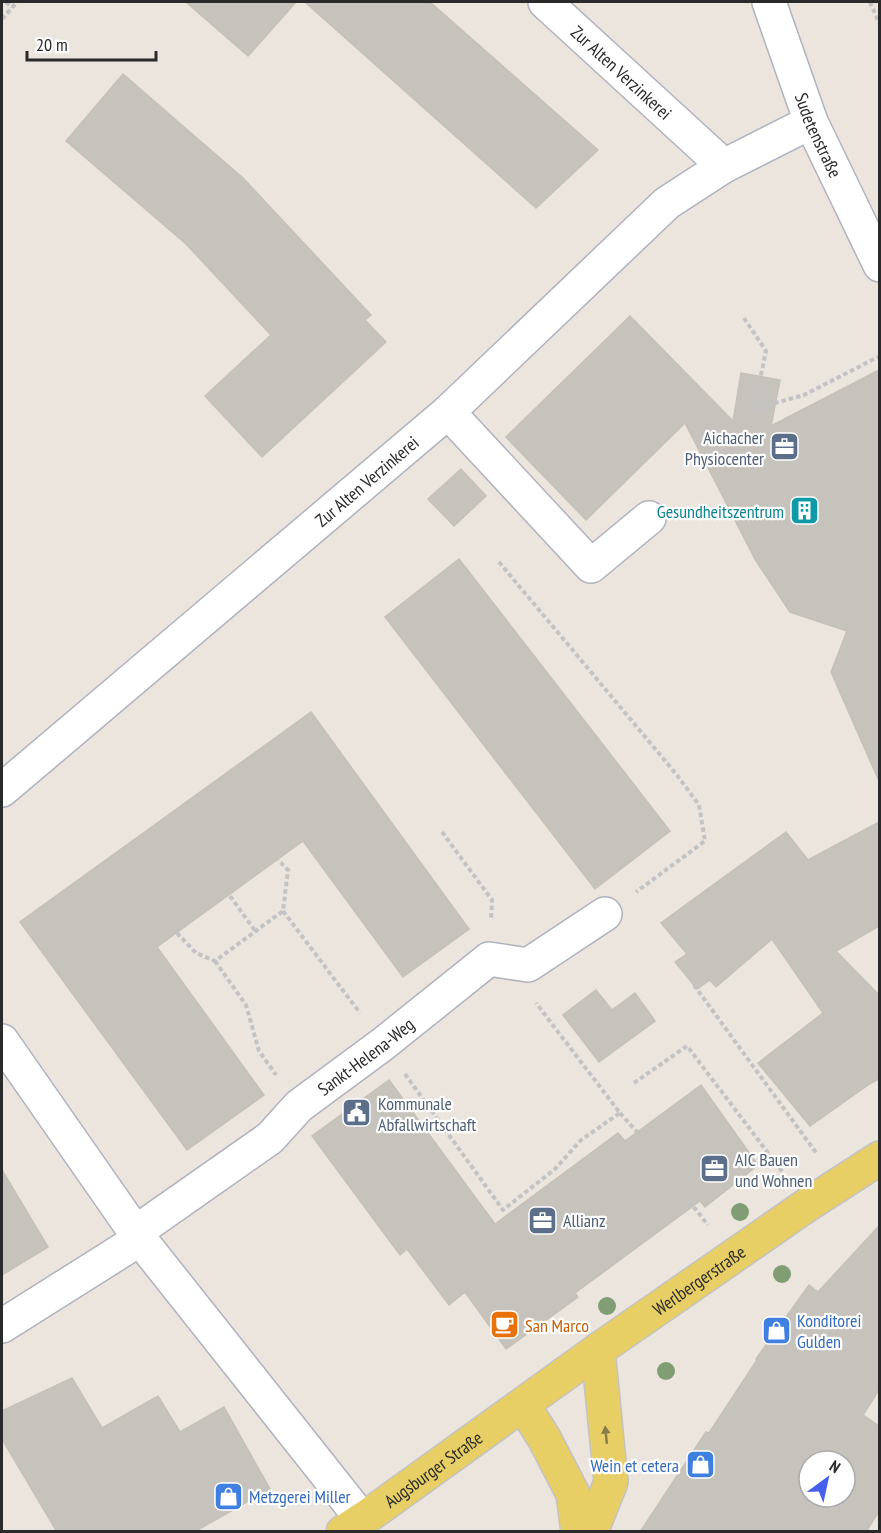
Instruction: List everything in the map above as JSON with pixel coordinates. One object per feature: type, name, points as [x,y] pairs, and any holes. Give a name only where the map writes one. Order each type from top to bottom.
[{"type":"main road","name":"Werlbergerstraße","points":[[523,1405],[807,1204],[879,1158]]},
{"type":"main road","points":[[591,1532],[610,1482],[598,1350]]},
{"type":"main road","points":[[523,1405],[544,1438],[573,1494],[578,1532]]},
{"type":"main road","name":"Augsburger Straße","points":[[352,1525],[523,1405]]},
{"type":"street","name":"Zur Alten Verzinkerei","points":[[545,2],[724,166]]},
{"type":"street","name":"Sudetenstraße","points":[[769,2],[811,122],[879,265]]},
{"type":"street","name":"Zur Alten Verzinkerei","points":[[2,790],[448,412],[667,203],[724,166],[811,122]]},
{"type":"street","points":[[448,412],[591,566],[649,518]]},
{"type":"street","points":[[497,961],[528,965],[605,914]]},
{"type":"street","name":"Sankt-Helena-Weg","points":[[2,1326],[138,1235],[270,1138],[299,1106],[497,961]]},
{"type":"street","points":[[2,1041],[138,1235],[352,1525]]},
{"type":"path","points":[[6,2],[12,7]]},
{"type":"path","points":[[2,19],[17,2]]},
{"type":"path","points":[[870,2],[879,25]]},
{"type":"path","points":[[744,318],[766,351],[754,409],[804,395],[879,356]]},
{"type":"path","points":[[499,562],[699,805],[705,841],[605,914]]},
{"type":"path","points":[[442,832],[492,900],[497,961],[637,1132]]},
{"type":"path","points":[[278,860],[288,870],[283,911],[503,1210],[555,1169],[580,1140],[620,1113]]},
{"type":"path","points":[[230,896],[256,932]]},
{"type":"path","points":[[215,961],[283,911]]},
{"type":"path","points":[[177,933],[196,953],[215,961],[246,1005],[258,1051],[299,1106]]},
{"type":"path","points":[[694,985],[838,1184]]},
{"type":"path","points":[[634,1083],[687,1046],[807,1204]]},
{"type":"building","points":[[186,2],[296,2],[248,56]]},
{"type":"building","points":[[305,2],[430,2],[598,150],[536,208]]},
{"type":"building","points":[[123,74],[243,178],[371,315],[365,320],[386,342],[262,457],[205,396],[271,335],[186,244],[66,141]]},
{"type":"building","points":[[630,316],[733,421],[741,373],[780,380],[771,426],[879,370],[879,781],[831,672],[847,631],[790,612],[756,561],[685,423],[586,520],[506,437]]},
{"type":"building","points":[[461,469],[486,496],[454,526],[428,499]]},
{"type":"building","points":[[459,559],[670,831],[595,889],[385,617]]},
{"type":"building","points":[[311,712],[469,929],[403,977],[303,841],[157,947],[264,1095],[187,1150],[20,922]]},
{"type":"building","points":[[879,822],[879,926],[836,951],[879,995],[879,1079],[810,1126],[758,1063],[823,1013],[772,939],[716,987],[710,980],[697,989],[675,962],[687,954],[661,923],[786,832],[808,860]]},
{"type":"building","points":[[596,990],[612,1010],[635,993],[655,1021],[599,1062],[563,1015]]},
{"type":"building","points":[[389,1080],[495,1224],[618,1133],[625,1141],[701,1085],[758,1165],[705,1207],[700,1201],[575,1293],[578,1297],[506,1349],[465,1292],[449,1305],[407,1249],[400,1255],[312,1136]]},
{"type":"building","points":[[2,1170],[48,1247],[2,1275]]},
{"type":"building","points":[[879,1226],[879,1390],[863,1415],[879,1426],[879,1511],[866,1532],[640,1532],[706,1432],[709,1433],[756,1359],[809,1285],[818,1292]]},
{"type":"building","points":[[72,1378],[102,1428],[158,1396],[180,1432],[224,1407],[270,1489],[194,1532],[57,1532],[2,1439],[2,1411]]},
{"type":"place","name":"Aichacher Physiocenter","points":[[785,447]]},
{"type":"place","name":"Gesundheitszentrum","points":[[805,511]]},
{"type":"place","name":"Kommunale Abfallwirtschaft","points":[[357,1113]]},
{"type":"place","name":"AIC Bauen und Wohnen","points":[[714,1169]]},
{"type":"place","name":"Allianz","points":[[542,1220]]},
{"type":"place","name":"San Marco","points":[[504,1325]]},
{"type":"place","name":"Konditorei Gulden","points":[[776,1330]]},
{"type":"place","name":"Wein et cetera","points":[[700,1465]]},
{"type":"place","name":"Metzgerei Miller","points":[[228,1496]]}]
